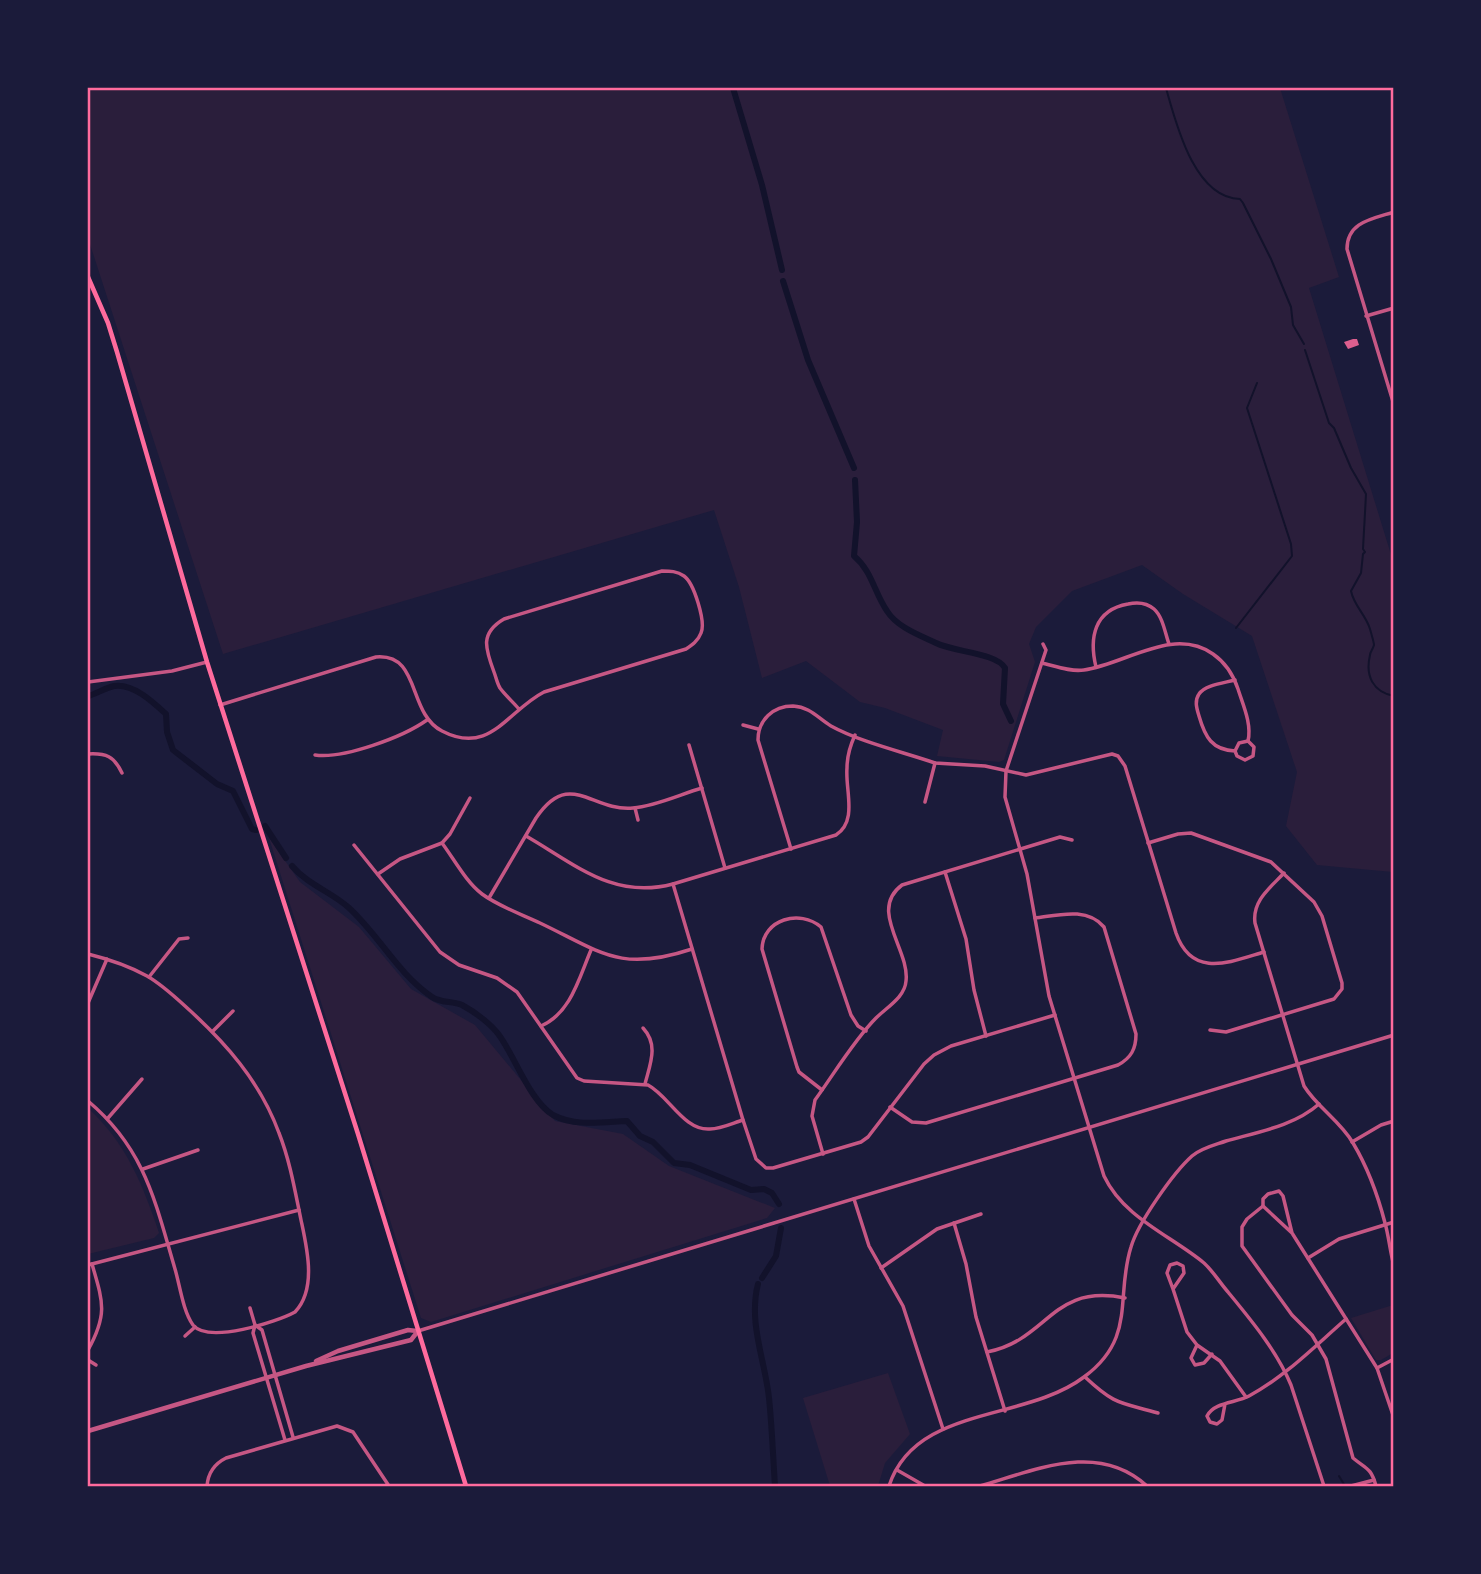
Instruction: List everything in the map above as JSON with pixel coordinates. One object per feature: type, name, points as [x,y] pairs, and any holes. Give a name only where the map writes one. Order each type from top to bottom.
[{"type":"main road","points":[[88,277],[114,342],[220,705],[354,1121],[466,1486]]},
{"type":"street","points":[[1394,212],[1364,221],[1354,228],[1347,240],[1352,268],[1394,405]]},
{"type":"street","points":[[1366,316],[1394,308]]},
{"type":"street","points":[[220,705],[386,656],[397,660],[404,667],[418,705],[427,720],[436,728],[448,734],[473,738],[488,735],[544,692],[686,649],[697,642],[703,631],[702,617],[689,581],[676,572],[662,571],[504,619],[492,626],[487,636],[486,648],[500,688],[519,709]]},
{"type":"street","points":[[1096,667],[1092,644],[1099,622],[1106,613],[1126,604],[1145,604],[1153,608],[1159,616],[1168,644]]},
{"type":"street","points":[[1043,643],[1046,650],[1006,771],[1005,797],[1035,918],[1041,961],[1055,1015],[1104,1177],[1122,1204],[1206,1265],[1261,1335],[1286,1372],[1298,1401],[1324,1486]]},
{"type":"street","points":[[1042,663],[1080,671],[1168,644],[1186,643],[1211,653],[1225,663],[1235,680],[1248,722],[1248,741]]},
{"type":"street","points":[[88,682],[172,671],[207,662]]},
{"type":"street","points":[[1235,680],[1204,689],[1197,697],[1196,703],[1204,734],[1218,748],[1236,751]]},
{"type":"street","points":[[791,849],[758,740],[758,729],[775,710],[793,706],[804,708],[835,728],[935,763],[985,766],[1026,775],[1105,754],[1118,756],[1125,766],[1179,941],[1192,957],[1215,965],[1264,952]]},
{"type":"street","points":[[315,755],[330,757],[398,737],[427,720]]},
{"type":"street","points":[[743,724],[758,729]]},
{"type":"street","points":[[526,836],[602,881],[639,890],[656,889],[791,849],[836,835],[847,825],[849,818],[846,770],[855,735]]},
{"type":"street","points":[[1248,741],[1254,747],[1253,756],[1240,759],[1236,751],[1239,743],[1248,741]]},
{"type":"street","points":[[689,745],[725,868]]},
{"type":"street","points":[[88,754],[107,755],[115,760],[122,773]]},
{"type":"street","points":[[925,802],[935,763]]},
{"type":"street","points":[[489,898],[551,800],[564,794],[584,794],[611,806],[635,808],[702,788]]},
{"type":"street","points":[[378,874],[400,859],[442,844],[470,798]]},
{"type":"street","points":[[635,808],[638,820]]},
{"type":"street","points":[[1148,843],[1191,833],[1271,862],[1318,907],[1342,983],[1342,989],[1334,999],[1227,1032],[1210,1030]]},
{"type":"street","points":[[823,1154],[812,1108],[822,1090],[874,1020],[900,996],[907,979],[889,915],[892,895],[902,885],[945,871],[1060,836],[1072,840]]},
{"type":"street","points":[[442,844],[476,888],[489,898],[591,950],[619,959],[636,960],[673,956],[692,949]]},
{"type":"street","points":[[354,845],[440,953],[459,965],[497,978],[522,998],[577,1078],[584,1081],[645,1084],[657,1089],[689,1122],[701,1128],[711,1129],[743,1120]]},
{"type":"street","points":[[945,871],[966,939],[974,990],[986,1036]]},
{"type":"street","points":[[1284,873],[1259,899],[1255,907],[1255,923],[1304,1086],[1352,1142],[1372,1180],[1386,1224],[1394,1266]]},
{"type":"street","points":[[673,884],[743,1120],[756,1158],[766,1168],[774,1168],[861,1142],[868,1137],[924,1064],[934,1055],[951,1046],[1055,1015]]},
{"type":"street","points":[[890,1107],[912,1122],[926,1123],[1118,1065],[1126,1060],[1135,1048],[1136,1034],[1107,934],[1098,920],[1081,914],[1035,918]]},
{"type":"street","points":[[822,1090],[799,1072],[797,1067],[762,949],[762,941],[770,928],[798,917],[814,921],[821,927],[851,1015],[858,1026],[866,1031]]},
{"type":"street","points":[[149,977],[179,939],[188,937]]},
{"type":"street","points":[[541,1026],[563,1010],[591,950]]},
{"type":"street","points":[[88,954],[149,977],[213,1031],[242,1064],[269,1108],[287,1156],[306,1245],[308,1273],[301,1306],[288,1316],[223,1334],[201,1331],[195,1327],[187,1310],[143,1169],[108,1118],[88,1101]]},
{"type":"street","points":[[88,1003],[107,959]]},
{"type":"street","points":[[213,1031],[233,1011]]},
{"type":"street","points":[[643,1028],[653,1047],[645,1084]]},
{"type":"street","points":[[306,1366],[338,1351],[408,1330],[418,1331],[1394,1035]]},
{"type":"street","points":[[108,1118],[142,1079]]},
{"type":"street","points":[[889,1486],[914,1446],[943,1429],[1053,1395],[1085,1377],[1102,1359],[1121,1325],[1130,1250],[1135,1234],[1193,1155],[1207,1147],[1291,1122],[1319,1104]]},
{"type":"street","points":[[1352,1142],[1381,1125],[1394,1121]]},
{"type":"street","points":[[143,1169],[198,1150]]},
{"type":"street","points":[[1292,1233],[1287,1205],[1279,1191],[1273,1192],[1263,1199],[1263,1206],[1292,1233],[1377,1368],[1394,1418]]},
{"type":"street","points":[[855,1199],[869,1246],[903,1306],[943,1429]]},
{"type":"street","points":[[1263,1206],[1247,1219],[1241,1236],[1242,1246],[1326,1359],[1353,1458],[1366,1465],[1376,1486]]},
{"type":"street","points":[[88,1350],[99,1331],[103,1306],[90,1264],[299,1210]]},
{"type":"street","points":[[880,1268],[924,1236],[981,1214]]},
{"type":"street","points":[[1308,1258],[1339,1239],[1394,1222]]},
{"type":"street","points":[[954,1223],[966,1264],[976,1317],[1005,1411]]},
{"type":"street","points":[[1172,1289],[1184,1273],[1183,1266],[1177,1263],[1170,1265],[1167,1273],[1172,1289],[1183,1324],[1198,1345],[1212,1354],[1227,1370],[1246,1397]]},
{"type":"street","points":[[987,1352],[1021,1340],[1073,1300],[1089,1295],[1125,1298]]},
{"type":"street","points":[[250,1308],[255,1325],[253,1333],[285,1440]]},
{"type":"street","points":[[1225,1404],[1222,1420],[1217,1424],[1210,1422],[1208,1413],[1214,1408],[1225,1404],[1246,1397],[1279,1378],[1346,1319]]},
{"type":"street","points":[[255,1325],[262,1330],[293,1437]]},
{"type":"street","points":[[185,1336],[195,1327]]},
{"type":"street","points":[[88,1432],[274,1375],[411,1340],[418,1331]]},
{"type":"street","points":[[1198,1345],[1191,1356],[1195,1365],[1204,1363],[1212,1354]]},
{"type":"street","points":[[1377,1368],[1394,1359]]},
{"type":"street","points":[[88,1360],[96,1365]]},
{"type":"street","points":[[1085,1377],[1110,1399],[1125,1406],[1158,1413]]},
{"type":"street","points":[[207,1486],[212,1469],[219,1461],[329,1426],[346,1428],[353,1432],[387,1484],[381,1486]]},
{"type":"street","points":[[980,1486],[1060,1463],[1093,1461],[1117,1467],[1147,1486]]},
{"type":"street","points":[[897,1470],[925,1486]]},
{"type":"street","points":[[1351,1486],[1374,1480]]},
{"type":"shaded area","points":[[88,88],[1280,88],[1339,277],[1309,288],[1393,561],[1393,872],[1317,865],[1286,826],[1297,772],[1252,636],[1183,594],[1142,565],[1072,591],[1036,627],[1029,644],[1035,662],[1004,760],[999,762],[937,756],[943,730],[885,708],[860,702],[806,661],[762,678],[739,587],[714,510],[223,654],[88,238]]},
{"type":"shaded area","points":[[269,838],[300,882],[359,927],[411,989],[475,1025],[555,1121],[623,1134],[669,1166],[775,1208],[767,1218],[431,1322],[421,1318]]},
{"type":"shaded area","points":[[88,1108],[123,1150],[159,1233],[154,1238],[88,1254]]},
{"type":"shaded area","points":[[1393,1305],[1393,1353],[1376,1360],[1351,1318]]},
{"type":"shaded area","points":[[888,1373],[910,1434],[885,1463],[878,1486],[830,1486],[803,1398]]},
{"type":"building","points":[[1357,339],[1359,345],[1348,349],[1344,342]]},
{"type":"waterway","points":[[733,88],[762,185],[782,270]]},
{"type":"waterway","points":[[1166,88],[1175,120],[1199,173],[1210,186],[1224,195],[1240,199],[1243,203],[1271,259],[1291,307],[1293,325],[1304,344]]},
{"type":"waterway","points":[[783,281],[808,360],[854,468]]},
{"type":"waterway","points":[[1305,350],[1329,423],[1334,428],[1351,468],[1366,494],[1365,552],[1361,573],[1351,591],[1374,642],[1369,663],[1372,682],[1381,691],[1394,696]]},
{"type":"waterway","points":[[1236,628],[1292,556],[1291,544],[1247,408],[1257,383]]},
{"type":"waterway","points":[[855,480],[857,522],[854,556],[865,568],[887,611],[902,626],[923,637],[1000,663],[1005,668],[1003,704],[1011,721]]},
{"type":"waterway","points":[[88,696],[121,686],[135,690],[149,699],[166,714],[167,732],[173,750],[217,784],[233,791],[252,829],[256,830]]},
{"type":"waterway","points":[[265,826],[286,858]]},
{"type":"waterway","points":[[292,866],[348,907],[408,977],[420,987],[435,999],[462,1005],[492,1027],[505,1044],[537,1100],[553,1115],[580,1122],[627,1121],[640,1136],[653,1142],[674,1163],[690,1165],[751,1190],[764,1189],[772,1193],[779,1204]]},
{"type":"waterway","points":[[762,1278],[776,1256],[781,1228]]},
{"type":"waterway","points":[[758,1284],[755,1299],[756,1327],[769,1398],[775,1486]]},
{"type":"waterway","points":[[1339,1476],[1345,1486]]}]
